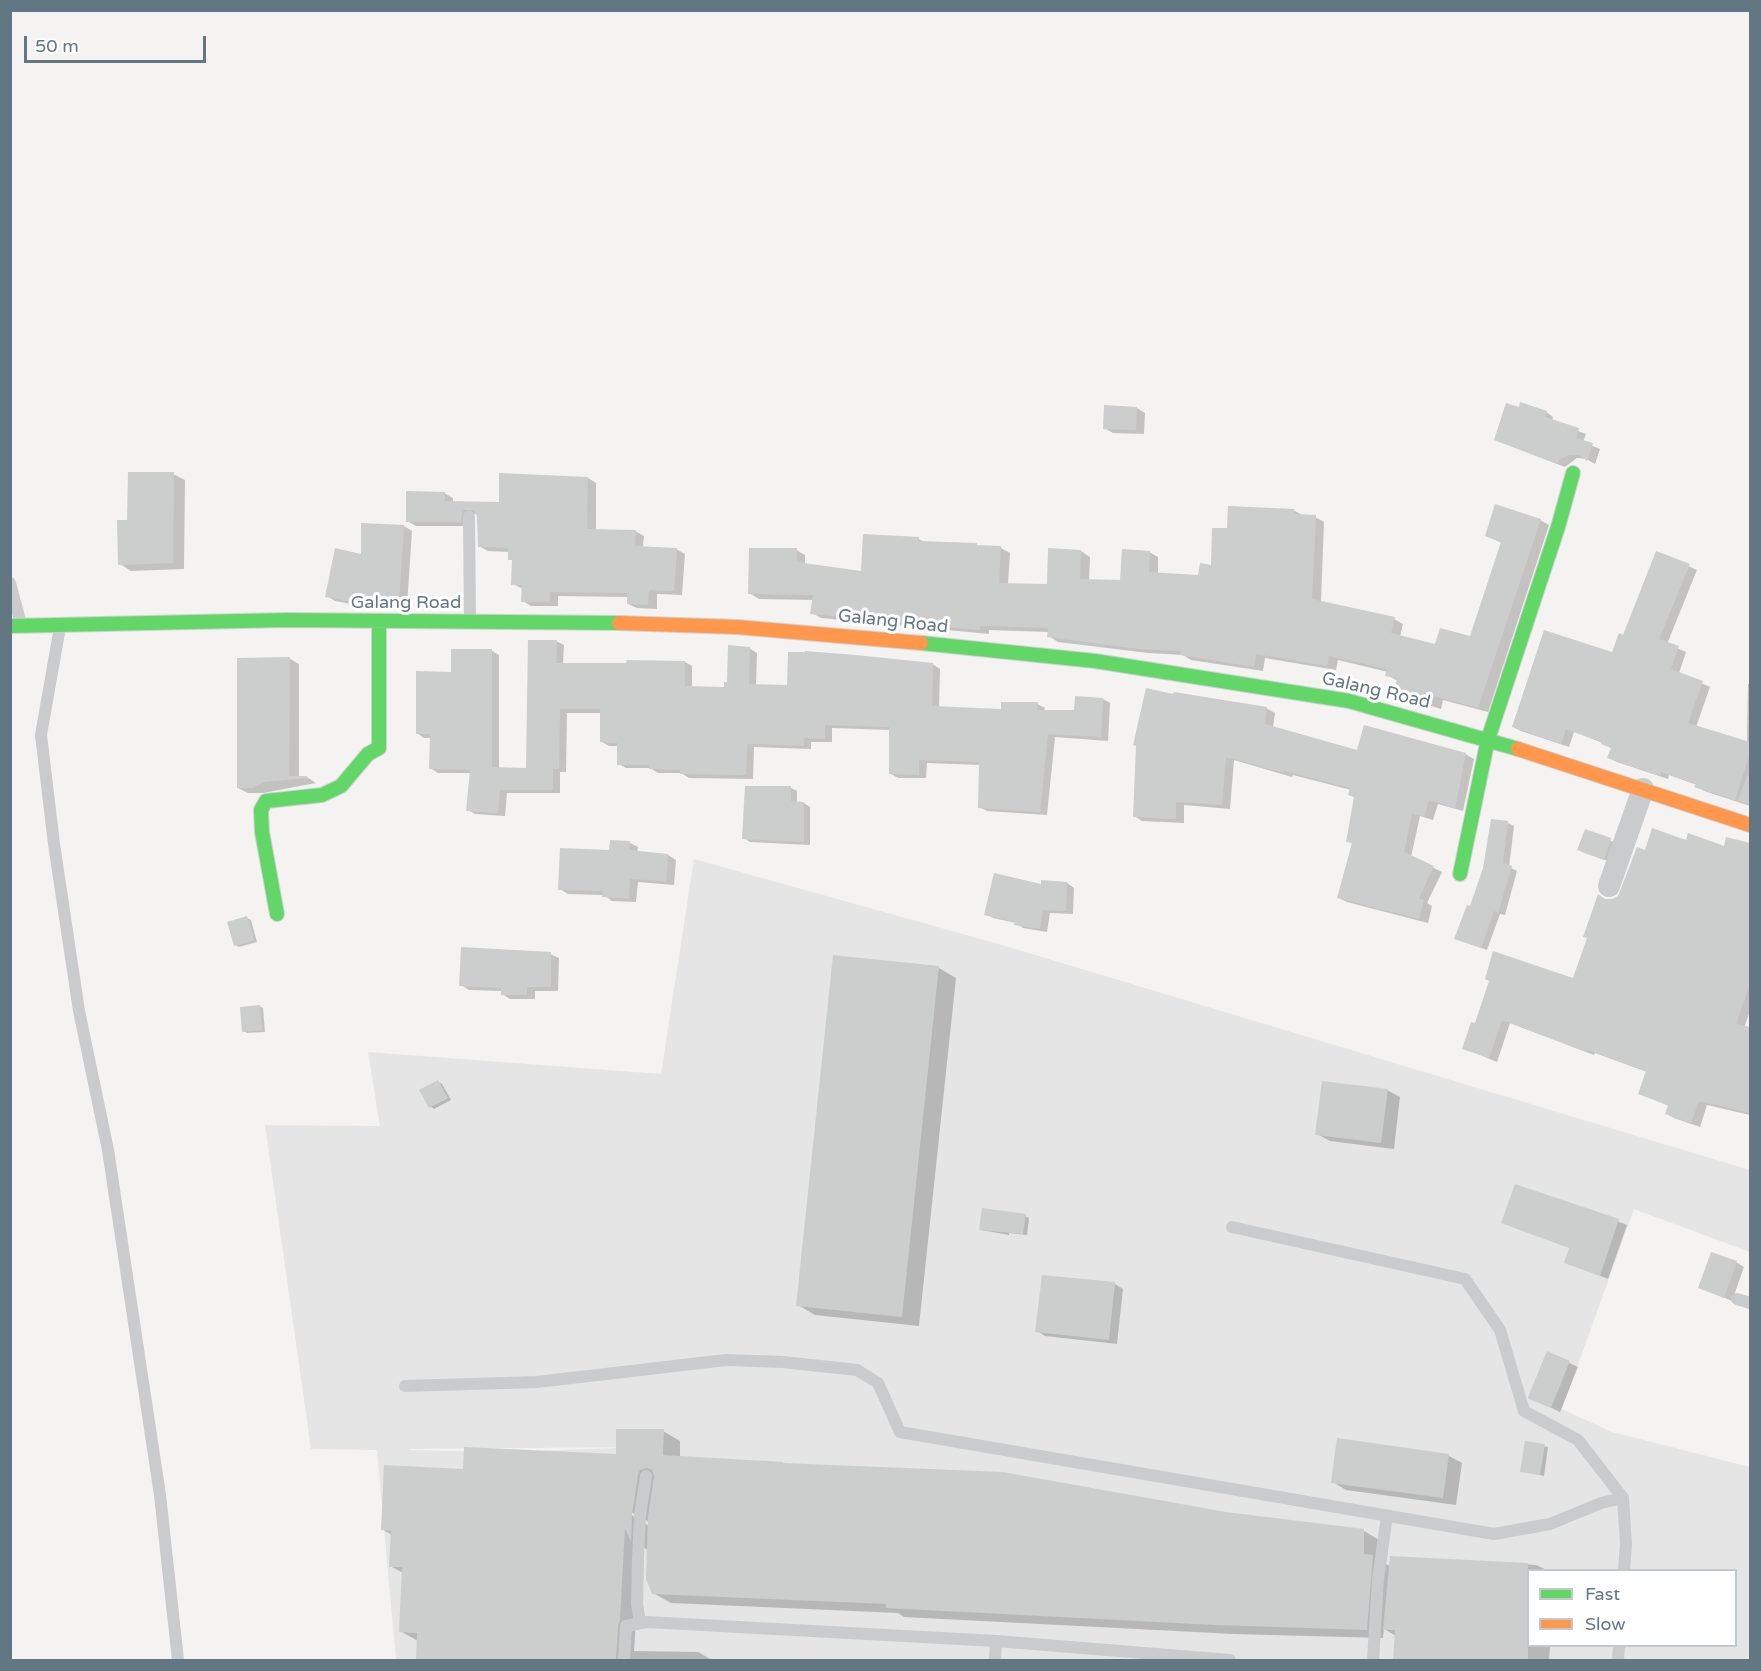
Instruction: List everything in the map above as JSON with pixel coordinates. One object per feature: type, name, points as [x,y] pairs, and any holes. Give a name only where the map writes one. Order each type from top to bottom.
[{"type":"street","points":[[1460,874],[1488,739],[1551,548],[1573,473]]},
{"type":"street","name":"Galang Road","points":[[16,626],[287,620],[564,621],[736,627],[858,636],[1095,661],[1349,701],[1488,739],[1750,825]]},
{"type":"street","points":[[277,914],[262,832],[261,810],[266,801],[322,795],[341,786],[368,754],[379,748],[379,622]]},
{"type":"street","points":[[1609,886],[1643,789]]},
{"type":"lane","points":[[469,517],[470,621]]},
{"type":"lane","points":[[10,583],[16,626]]},
{"type":"lane","points":[[60,626],[41,735],[54,844],[79,1011],[108,1150],[160,1495],[178,1660]]},
{"type":"lane","points":[[1232,1227],[1465,1279],[1500,1330],[1524,1411],[1578,1440],[1623,1498],[1626,1544],[1624,1569]]},
{"type":"lane","points":[[1737,1299],[1750,1303]]},
{"type":"lane","points":[[405,1386],[537,1382],[726,1360],[783,1362],[857,1370],[878,1383],[900,1432],[1494,1534],[1550,1524],[1601,1503],[1623,1498]]},
{"type":"lane","points":[[640,1622],[637,1604],[638,1559],[640,1515],[646,1476]]},
{"type":"lane","points":[[1373,1660],[1378,1579],[1387,1516]]},
{"type":"lane","points":[[624,1660],[626,1626],[640,1622],[996,1641],[1230,1660]]},
{"type":"lane","points":[[995,1660],[996,1641]]},
{"type":"shaded area","points":[[694,859],[1002,945],[1750,1170],[1750,1252],[1634,1209],[1562,1409],[1612,1432],[1750,1467],[1750,1660],[396,1660],[377,1450],[311,1449],[265,1125],[380,1126],[368,1052],[661,1074]],"holes":[[[649,1447],[498,1452],[409,1450]]]},
{"type":"building","points":[[1520,402],[1547,411],[1545,417],[1579,428],[1576,438],[1593,443],[1587,461],[1579,455],[1569,455],[1560,459],[1557,464],[1494,440],[1506,403],[1519,407]]},
{"type":"building","points":[[1104,405],[1137,407],[1136,430],[1103,429]]},
{"type":"building","points":[[128,472],[174,472],[173,563],[118,565],[117,520],[127,520]]},
{"type":"building","points":[[499,473],[588,477],[587,529],[636,530],[635,546],[677,548],[674,591],[649,590],[648,605],[627,604],[627,593],[550,592],[550,602],[521,602],[522,585],[511,585],[512,560],[508,560],[508,548],[478,547],[477,517],[474,510],[464,510],[461,522],[406,522],[406,491],[445,492],[445,501],[499,502]]},
{"type":"building","points":[[1495,504],[1541,519],[1478,708],[1434,696],[1432,705],[1394,694],[1397,678],[1385,676],[1387,669],[1329,656],[1327,666],[1256,654],[1254,667],[1180,655],[1181,651],[1138,649],[1047,637],[1048,628],[980,626],[980,630],[810,614],[813,595],[748,594],[749,548],[797,548],[797,562],[861,571],[863,534],[919,537],[919,541],[1001,546],[999,583],[1047,584],[1048,548],[1081,550],[1080,579],[1120,580],[1122,549],[1150,551],[1149,572],[1198,575],[1200,563],[1211,565],[1212,528],[1227,528],[1228,506],[1294,509],[1294,514],[1316,515],[1312,599],[1395,617],[1391,633],[1435,644],[1440,628],[1470,636],[1501,542],[1485,536]]},
{"type":"building","points":[[361,523],[404,525],[399,602],[347,601],[325,597],[335,548],[361,554]]},
{"type":"building","points":[[1656,551],[1690,564],[1659,639],[1679,646],[1671,669],[1703,681],[1688,723],[1750,742],[1750,753],[1735,800],[1694,787],[1696,784],[1661,772],[1660,776],[1607,758],[1611,748],[1601,744],[1602,742],[1566,729],[1561,744],[1512,727],[1544,630],[1612,652],[1619,633],[1623,635]]},
{"type":"building","points":[[528,640],[557,640],[556,663],[626,663],[627,660],[685,661],[685,686],[724,687],[724,682],[727,682],[728,645],[750,647],[749,684],[787,685],[788,652],[805,651],[933,663],[932,706],[1001,709],[1001,702],[1038,702],[1037,710],[1074,710],[1075,696],[1103,698],[1101,737],[1048,734],[1040,812],[978,808],[979,762],[919,760],[919,775],[889,774],[889,727],[825,725],[825,739],[804,738],[804,746],[747,744],[746,775],[680,774],[680,770],[649,769],[650,765],[617,765],[617,743],[600,742],[600,709],[560,709],[559,769],[553,769],[553,790],[500,790],[498,813],[466,811],[470,770],[429,769],[430,734],[416,734],[416,671],[451,672],[451,649],[492,649],[492,767],[526,768]]},
{"type":"building","points":[[290,657],[289,776],[307,776],[307,778],[264,782],[253,788],[237,788],[237,658]]},
{"type":"building","points":[[1146,688],[1267,707],[1265,724],[1357,750],[1364,725],[1466,753],[1455,808],[1429,800],[1424,817],[1412,813],[1404,852],[1434,866],[1419,898],[1424,900],[1419,919],[1337,898],[1352,843],[1346,842],[1354,797],[1348,795],[1350,788],[1226,757],[1222,805],[1176,802],[1176,819],[1133,817],[1136,746],[1133,745]]},
{"type":"building","points":[[1747,776],[1750,776],[1750,805],[1738,801]]},
{"type":"building","points":[[745,786],[791,786],[791,801],[804,802],[804,842],[742,839]]},
{"type":"building","points":[[1491,819],[1508,821],[1503,863],[1512,866],[1498,913],[1494,911],[1481,948],[1454,939],[1467,905],[1470,906],[1483,868]]},
{"type":"building","points":[[1652,828],[1686,840],[1688,833],[1724,846],[1726,837],[1750,843],[1750,984],[1736,1024],[1750,1027],[1750,1113],[1699,1101],[1691,1123],[1665,1114],[1668,1105],[1638,1094],[1646,1071],[1587,1050],[1586,1052],[1502,1020],[1489,1058],[1462,1049],[1471,1022],[1475,1023],[1489,981],[1485,979],[1493,951],[1573,978],[1587,938],[1583,937],[1598,894],[1605,899],[1618,896],[1637,847],[1645,850]]},
{"type":"building","points":[[1585,829],[1611,838],[1604,860],[1577,850]]},
{"type":"building","points":[[610,840],[630,841],[629,850],[668,854],[666,881],[630,879],[629,899],[602,897],[603,891],[558,890],[560,848],[609,850]]},
{"type":"building","points":[[994,873],[1041,884],[1041,880],[1067,882],[1066,911],[1043,910],[1040,929],[1014,925],[1015,922],[984,915]]},
{"type":"building","points":[[247,916],[254,940],[234,946],[227,922]]},
{"type":"building","points":[[461,947],[551,952],[551,987],[527,987],[527,995],[501,995],[501,988],[459,986]]},
{"type":"building","points":[[833,955],[939,966],[902,1317],[796,1306]]},
{"type":"building","points":[[260,1005],[262,1030],[242,1032],[240,1007]]},
{"type":"building","points":[[438,1080],[448,1098],[429,1108],[419,1090]]},
{"type":"building","points":[[1322,1081],[1388,1089],[1381,1143],[1315,1135]]},
{"type":"building","points":[[1515,1184],[1619,1219],[1600,1276],[1564,1263],[1569,1248],[1501,1223]]},
{"type":"building","points":[[982,1208],[1026,1214],[1023,1234],[979,1230]]},
{"type":"building","points":[[1711,1252],[1737,1261],[1724,1298],[1698,1288]]},
{"type":"building","points":[[1042,1275],[1115,1282],[1109,1340],[1035,1332]]},
{"type":"building","points":[[1547,1351],[1570,1361],[1551,1408],[1528,1397]]},
{"type":"building","points":[[616,1429],[664,1429],[663,1455],[783,1463],[1003,1472],[1226,1512],[1364,1529],[1364,1554],[1373,1555],[1367,1630],[1215,1625],[886,1608],[886,1604],[652,1594],[646,1579],[648,1516],[654,1477],[652,1470],[647,1468],[640,1470],[638,1475],[632,1514],[631,1542],[625,1528],[616,1660],[416,1660],[417,1633],[399,1632],[402,1567],[389,1567],[391,1531],[381,1530],[384,1465],[463,1469],[464,1447],[616,1454]]},
{"type":"building","points":[[1337,1438],[1449,1454],[1443,1498],[1331,1483]]},
{"type":"building","points":[[1525,1441],[1545,1444],[1540,1475],[1520,1472]]},
{"type":"building","points":[[1390,1556],[1528,1563],[1528,1660],[1393,1660],[1395,1630],[1383,1630]]},
{"type":"traffic: fast","points":[[1460,874],[1488,739],[1558,527],[1573,473]]},
{"type":"traffic: fast","points":[[10,626],[287,620],[619,623]]},
{"type":"traffic: fast","points":[[277,914],[262,832],[261,810],[266,801],[322,795],[341,786],[368,754],[379,748],[379,622]]},
{"type":"traffic: fast","points":[[921,643],[1095,661],[1349,701],[1518,749]]},
{"type":"traffic: slow","points":[[619,623],[737,627],[921,643]]},
{"type":"traffic: slow","points":[[1518,749],[1750,825]]}]
